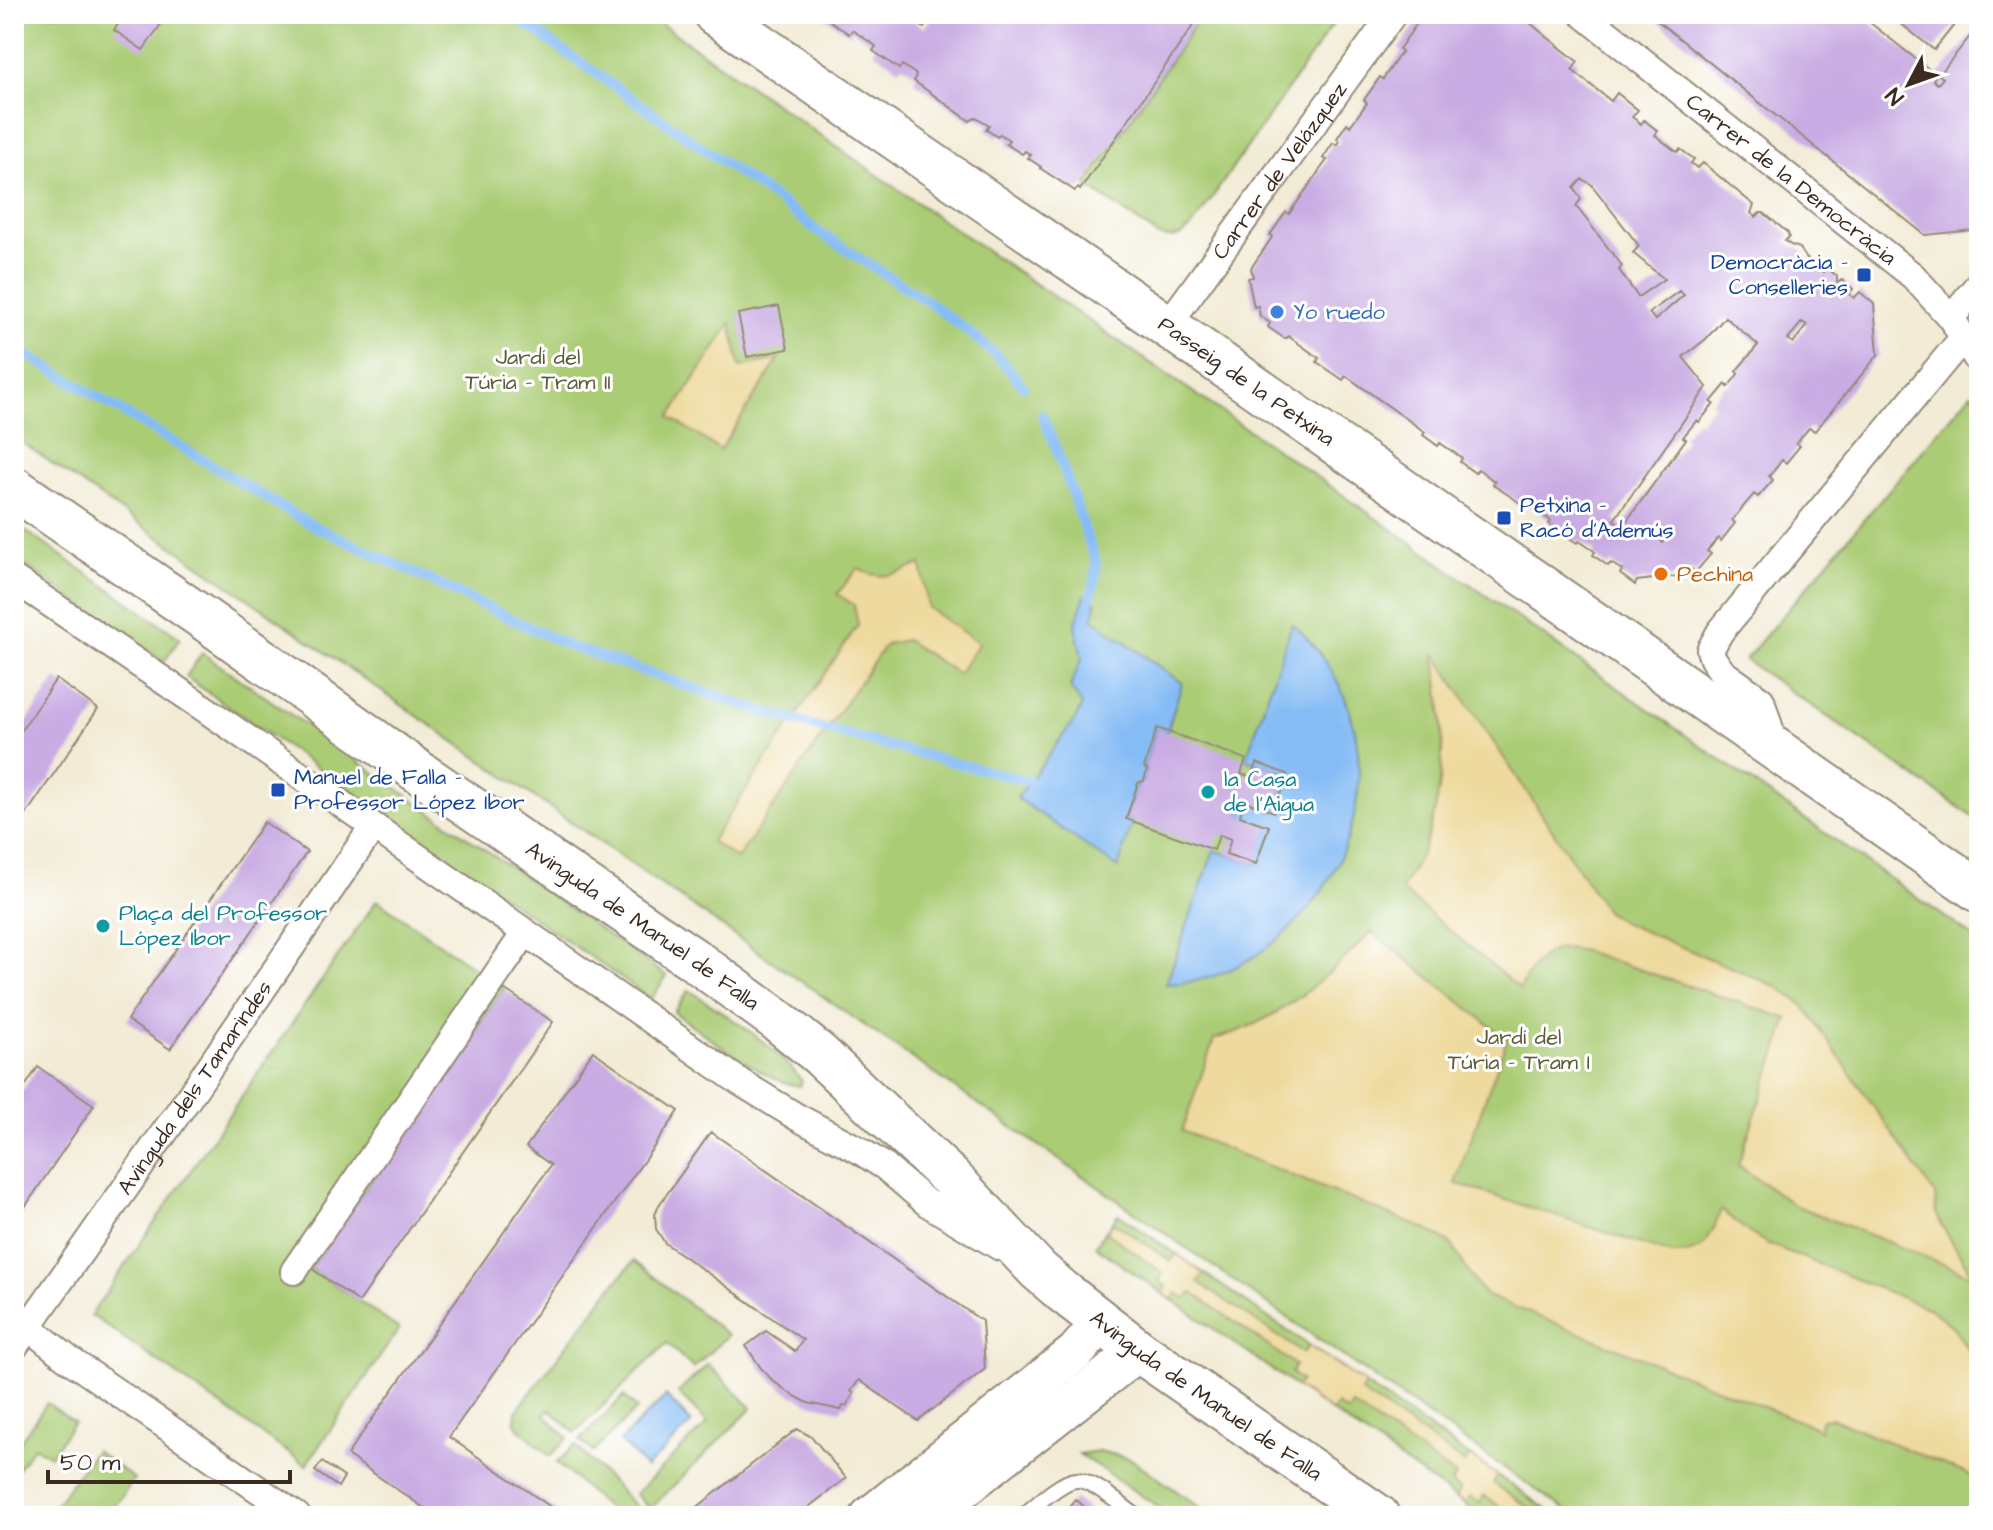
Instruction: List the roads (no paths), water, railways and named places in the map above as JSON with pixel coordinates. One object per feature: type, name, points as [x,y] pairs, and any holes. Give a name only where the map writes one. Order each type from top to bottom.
[{"type":"main road","name":"Passeig de la Petxina","points":[[715,14],[1979,891]]},
{"type":"main road","name":"Avinguda de Manuel de Falla","points":[[14,488],[777,1020],[819,1054],[952,1179],[1038,1270],[1101,1323],[1378,1516]]},
{"type":"street","name":"Carrer de Velázquez","points":[[1167,326],[1393,14]]},
{"type":"street","name":"Carrer de la Democràcia","points":[[1583,14],[1913,276],[1957,328],[1979,362]]},
{"type":"street","points":[[1776,749],[1761,700],[1722,672],[1710,650],[1720,632],[1957,328],[1979,284]]},
{"type":"street","name":"Avinguda de Manuel de Falla","points":[[14,579],[740,1082],[859,1150],[884,1166],[927,1203],[1038,1270]]},
{"type":"street","name":"Avinguda dels Tamarindes","points":[[19,1329],[185,1103],[373,827]]},
{"type":"street","points":[[294,1271],[525,933]]},
{"type":"street","points":[[870,1516],[1076,1352],[1101,1323]]},
{"type":"street","points":[[19,1329],[67,1358],[297,1516]]},
{"type":"street","points":[[928,1516],[1139,1351]]},
{"type":"lane","points":[[1023,1516],[1064,1484],[1080,1479],[1091,1483],[1136,1516]]},
{"type":"water","points":[[1085,595],[1096,603],[1093,619],[1182,683],[1167,732],[1157,729],[1144,767],[1147,770],[1144,781],[1138,783],[1126,818],[1132,821],[1118,868],[1017,798],[1076,718],[1082,705],[1070,687],[1082,658],[1075,625]]},
{"type":"water","points":[[1292,624],[1324,659],[1345,698],[1357,741],[1358,784],[1351,828],[1335,869],[1310,907],[1277,940],[1225,972],[1197,981],[1166,984],[1214,850],[1256,864],[1240,816],[1244,801],[1274,811],[1287,774],[1246,759]]},
{"type":"water","points":[[666,1396],[692,1423],[646,1468],[620,1441]]},
{"type":"waterway","points":[[511,14],[779,201],[817,231],[930,303],[998,357],[1023,386]]},
{"type":"waterway","points":[[14,347],[310,524],[569,646],[764,712],[1039,784]]},
{"type":"waterway","points":[[1042,415],[1096,562],[1090,598]]},
{"type":"place","name":"Democràcia - Conselleries","points":[[1864,275]]},
{"type":"place","name":"Yo ruedo","points":[[1277,312]]},
{"type":"place","name":"Petxina - Racó d'Ademús","points":[[1504,518]]},
{"type":"place","name":"Pechina","points":[[1661,574]]},
{"type":"place","name":"Manuel de Falla - Professor López Ibor","points":[[278,790]]},
{"type":"place","name":"la Casa de l'Aigua","points":[[1208,792]]},
{"type":"place","name":"Plaça del Professor López Ibor","points":[[103,926]]},
{"type":"park label","name":"Jardí del Túria - Tram II","points":[[538,370]]},
{"type":"park label","name":"Jardí del Túria - Tram I","points":[[1519,1050]]}]
